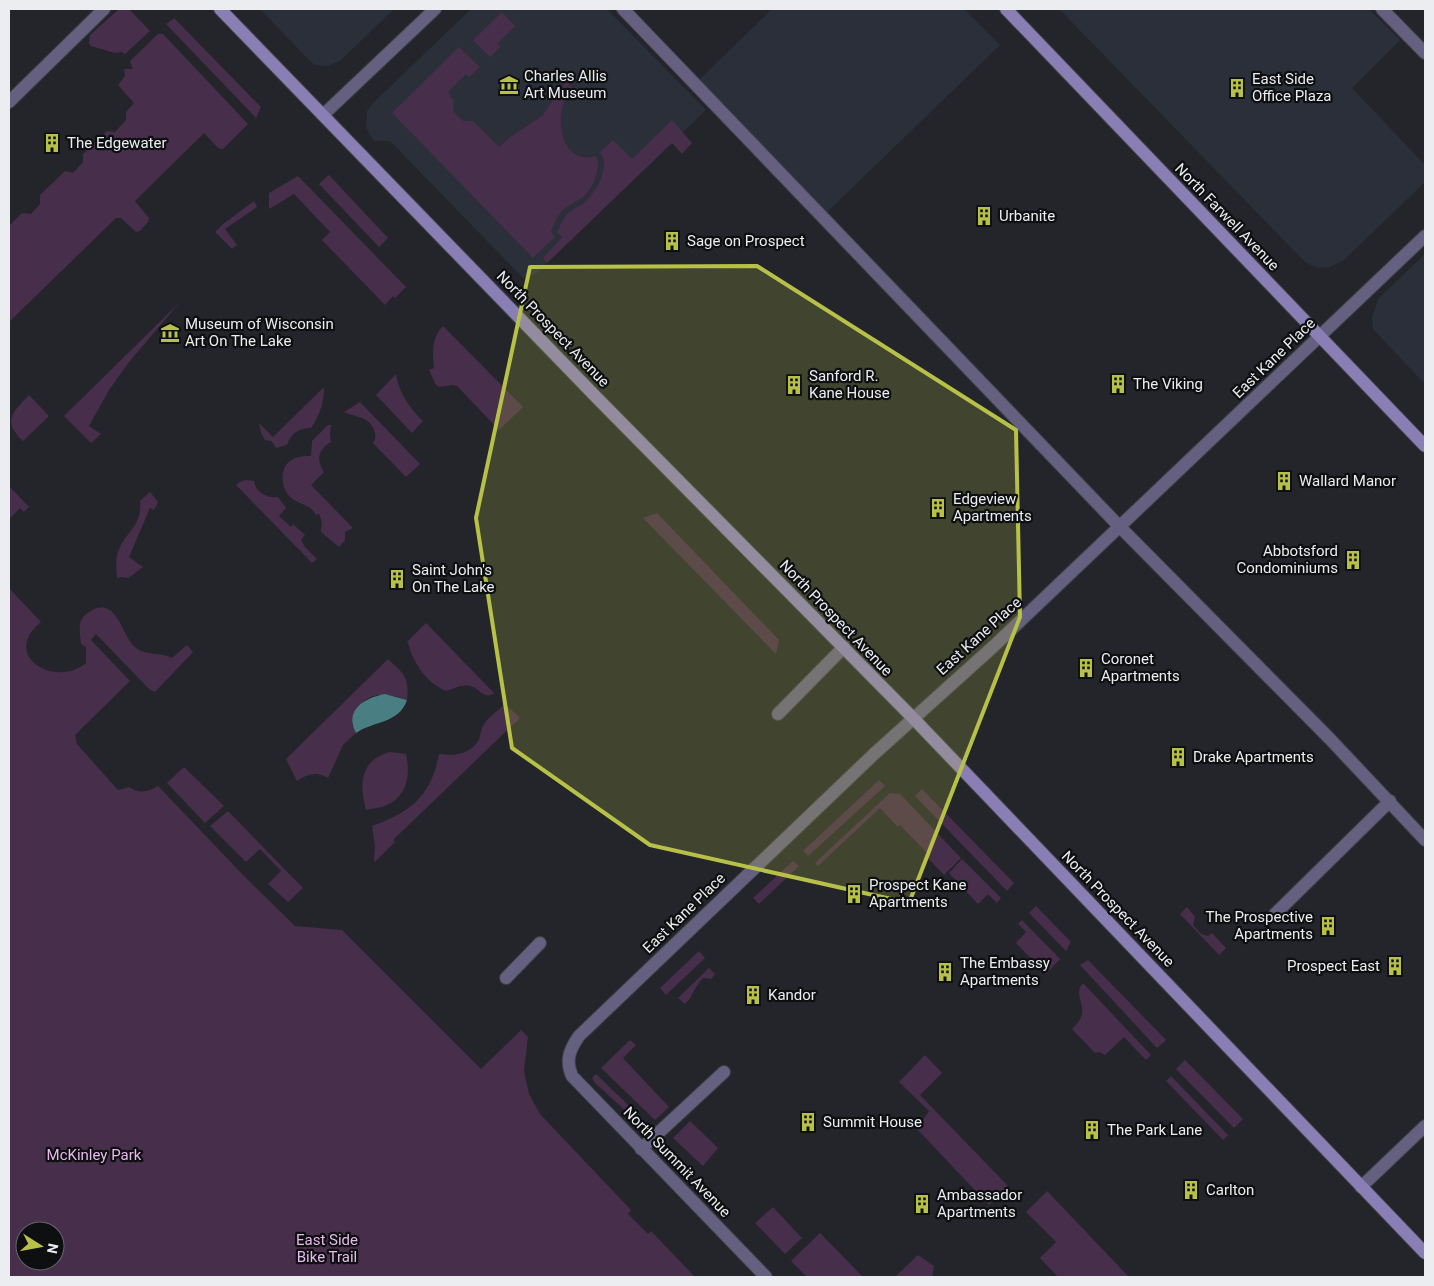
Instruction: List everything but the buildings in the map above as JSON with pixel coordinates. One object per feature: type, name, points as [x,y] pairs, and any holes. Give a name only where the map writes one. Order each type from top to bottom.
[{"type":"main road","name":"North Prospect Avenue","points":[[220,9],[599,400],[913,718],[1425,1253]]},
{"type":"main road","name":"North Farwell Avenue","points":[[1006,9],[1425,446]]},
{"type":"street","points":[[9,102],[104,9]]},
{"type":"street","points":[[323,115],[435,9]]},
{"type":"street","points":[[623,9],[1120,527],[1390,801],[1425,840]]},
{"type":"street","points":[[1382,9],[1425,53]]},
{"type":"street","name":"East Kane Place","points":[[568,1066],[569,1056],[579,1036],[913,718],[995,645],[1120,527],[1425,236]]},
{"type":"street","points":[[778,714],[844,647]]},
{"type":"street","points":[[1275,914],[1390,801]]},
{"type":"street","points":[[506,978],[540,943]]},
{"type":"street","name":"North Summit Avenue","points":[[568,1066],[572,1076],[766,1277]]},
{"type":"street","points":[[641,1149],[724,1072]]},
{"type":"street","points":[[1361,1186],[1425,1126]]},
{"type":"highlighted area","points":[[757,266],[1016,430],[1020,617],[909,903],[650,845],[512,748],[476,518],[530,267]]},
{"type":"shaded area","points":[[260,9],[394,9],[340,61],[327,66],[315,65],[310,61]]},
{"type":"shaded area","points":[[471,9],[607,9],[706,110],[536,274],[523,278],[390,141],[374,141],[366,128],[367,111],[373,103]]},
{"type":"shaded area","points":[[772,9],[964,9],[1000,45],[823,216],[696,83]]},
{"type":"shaded area","points":[[1059,9],[1369,9],[1400,40],[1352,88],[1425,165],[1425,182],[1344,260],[1330,267],[1318,268],[1306,263]]},
{"type":"shaded area","points":[[1425,254],[1425,384],[1373,329],[1372,318],[1378,299]]},
{"type":"green space","points":[[119,9],[129,9],[150,31],[125,54],[91,46],[89,43],[90,35]]},
{"type":"green space","points":[[502,12],[515,26],[498,43],[500,47],[490,57],[473,40]]},
{"type":"green space","points":[[174,18],[261,107],[256,118],[166,24]]},
{"type":"green space","points":[[158,34],[163,34],[248,124],[223,149],[218,148],[204,133],[135,201],[149,218],[140,231],[136,232],[121,218],[116,218],[9,322],[9,226],[22,213],[31,214],[40,204],[40,195],[65,171],[73,173],[83,162],[83,154],[107,131],[115,132],[126,120],[126,112],[134,103],[118,85],[125,76],[124,69],[133,69],[130,61]]},
{"type":"green space","points":[[459,47],[480,67],[469,77],[466,74],[448,92],[454,101],[453,111],[463,121],[473,121],[499,147],[510,137],[542,116],[566,81],[573,89],[569,92],[563,105],[561,114],[562,134],[570,150],[577,155],[585,157],[596,156],[598,161],[596,176],[587,194],[560,213],[551,232],[555,237],[533,258],[392,113]]},
{"type":"green space","points":[[672,120],[692,143],[682,154],[672,143],[547,263],[543,258],[562,237],[557,232],[566,216],[586,201],[598,185],[604,164],[600,152],[613,140],[632,159]]},
{"type":"green space","points":[[329,175],[388,238],[379,247],[319,184]]},
{"type":"green space","points":[[298,176],[406,287],[395,298],[393,296],[385,305],[322,240],[330,232],[294,194],[269,209],[269,193]]},
{"type":"green space","points":[[254,201],[257,207],[225,229],[237,245],[232,249],[215,232]]},
{"type":"green space","points":[[180,302],[129,362],[109,390],[89,426],[101,434],[91,443],[64,416]]},
{"type":"green space","points":[[443,326],[523,407],[499,430],[457,386],[439,387],[436,385],[429,370],[434,368],[435,340]]},
{"type":"green space","points":[[396,374],[399,387],[406,400],[423,421],[412,433],[376,395]]},
{"type":"green space","points":[[324,387],[321,408],[311,428],[296,432],[287,445],[276,448],[271,441],[265,440],[259,423],[273,437]]},
{"type":"green space","points":[[29,395],[49,416],[23,441],[13,428],[11,422],[14,412]]},
{"type":"green space","points":[[360,402],[420,464],[406,477],[373,443],[375,433],[370,423],[344,412]]},
{"type":"green space","points":[[328,425],[331,425],[331,442],[323,448],[319,459],[324,472],[311,485],[353,528],[345,532],[345,540],[339,547],[321,532],[322,522],[319,514],[316,515],[309,507],[291,497],[285,490],[283,482],[283,473],[286,465],[296,458],[311,456],[312,441]]},
{"type":"green space","points":[[246,480],[254,481],[259,491],[263,494],[270,497],[278,497],[286,508],[279,516],[291,527],[293,524],[305,535],[301,540],[317,559],[312,563],[236,485]]},
{"type":"green space","points":[[9,486],[29,507],[24,512],[20,508],[9,519]]},
{"type":"green space","points":[[150,492],[158,502],[154,510],[150,508],[129,557],[143,567],[128,578],[117,578],[116,562],[118,551],[137,521],[140,501]]},
{"type":"green space","points":[[657,513],[779,640],[776,654],[643,518]]},
{"type":"green space","points":[[9,588],[41,622],[30,634],[26,646],[29,656],[36,665],[47,670],[60,672],[73,670],[86,663],[86,647],[81,644],[80,622],[85,615],[98,608],[106,608],[112,612],[130,641],[143,652],[172,658],[187,645],[193,652],[155,692],[149,689],[96,634],[91,640],[130,681],[75,735],[77,744],[118,790],[129,787],[136,791],[144,791],[158,786],[295,926],[342,930],[481,1069],[521,1030],[528,1037],[524,1071],[529,1094],[540,1114],[631,1210],[628,1214],[648,1234],[651,1231],[695,1277],[9,1277]]},
{"type":"green space","points":[[426,623],[494,693],[487,696],[473,687],[467,686],[446,691],[426,677],[416,663],[407,642]]},
{"type":"green space","points":[[388,659],[404,676],[408,692],[407,700],[379,695],[363,702],[352,724],[356,733],[343,745],[328,778],[312,774],[297,781],[286,759]]},
{"type":"green space","points":[[505,704],[520,718],[393,840],[395,842],[375,862],[372,826],[398,815],[417,800],[425,792],[431,781],[439,754],[460,754],[474,746],[485,723]]},
{"type":"green space","points":[[390,752],[406,754],[408,770],[405,786],[402,793],[390,803],[382,807],[366,810],[363,791],[364,774],[367,767],[373,761]]},
{"type":"green space","points":[[184,767],[224,806],[205,823],[167,783]]},
{"type":"green space","points":[[879,780],[885,786],[808,856],[803,851]]},
{"type":"green space","points":[[922,789],[1014,883],[1007,891],[915,796]]},
{"type":"green space","points":[[890,793],[900,794],[961,858],[944,875],[925,855],[927,853],[900,825],[898,827],[880,808],[818,866],[815,863]]},
{"type":"green space","points":[[228,811],[303,888],[288,902],[268,884],[281,871],[260,849],[246,862],[210,826]]},
{"type":"green space","points":[[962,859],[1001,898],[997,903],[988,894],[978,904],[949,873]]},
{"type":"green space","points":[[793,861],[799,866],[759,904],[753,898]]},
{"type":"green space","points":[[1036,906],[1071,942],[1066,951],[1029,913]]},
{"type":"green space","points":[[1187,907],[1195,917],[1193,925],[1201,934],[1208,936],[1212,933],[1226,948],[1219,955],[1180,914]]},
{"type":"green space","points":[[1022,920],[1060,959],[1046,974],[1016,943],[1026,932],[1018,924]]},
{"type":"green space","points":[[699,951],[705,958],[666,995],[660,988]]},
{"type":"green space","points":[[1088,960],[1166,1040],[1157,1048],[1080,965]]},
{"type":"green space","points":[[709,968],[715,974],[711,979],[703,978],[685,1004],[678,998]]},
{"type":"green space","points":[[1083,983],[1151,1055],[1146,1060],[1124,1037],[1105,1055],[1099,1052],[1095,1053],[1072,1029],[1079,1022],[1082,1015],[1079,994]]},
{"type":"green space","points":[[630,1040],[636,1045],[623,1058],[669,1107],[655,1120],[601,1068]]},
{"type":"green space","points":[[925,1055],[942,1073],[920,1095],[1008,1186],[989,1205],[917,1129],[929,1111],[899,1082]]},
{"type":"green space","points":[[1185,1060],[1243,1119],[1234,1128],[1176,1069]]},
{"type":"green space","points":[[596,1074],[648,1124],[641,1125],[595,1083],[592,1078]]},
{"type":"green space","points":[[1171,1076],[1228,1135],[1223,1140],[1166,1081]]},
{"type":"green space","points":[[690,1121],[718,1148],[703,1166],[673,1138]]},
{"type":"green space","points":[[1047,1191],[1129,1277],[1058,1277],[1040,1258],[1056,1242],[1026,1212]]},
{"type":"green space","points":[[773,1207],[802,1238],[785,1254],[755,1223]]},
{"type":"green space","points":[[820,1233],[863,1277],[807,1277],[791,1261]]},
{"type":"green space","points":[[918,1255],[934,1266],[932,1277],[895,1277]]},
{"type":"water","points":[[385,694],[407,700],[398,714],[392,718],[356,733],[353,718],[358,706],[363,702]]},
{"type":"place","name":"Charles Allis Art Museum","points":[[509,85]]},
{"type":"place","name":"East Side Office Plaza","points":[[1237,88]]},
{"type":"place","name":"The Edgewater","points":[[52,143]]},
{"type":"place","name":"Urbanite","points":[[984,216]]},
{"type":"place","name":"Sage on Prospect","points":[[672,241]]},
{"type":"place","name":"Museum of Wisconsin Art On The Lake","points":[[170,333]]},
{"type":"place","name":"The Viking","points":[[1118,384]]},
{"type":"place","name":"Sanford R. Kane House","points":[[794,385]]},
{"type":"place","name":"Wallard Manor","points":[[1284,481]]},
{"type":"place","name":"Edgeview Apartments","points":[[938,508]]},
{"type":"place","name":"Abbotsford Condominiums","points":[[1353,560]]},
{"type":"place","name":"Saint John's On The Lake","points":[[397,579]]},
{"type":"place","name":"Coronet Apartments","points":[[1086,668]]},
{"type":"place","name":"Drake Apartments","points":[[1178,757]]},
{"type":"place","name":"Prospect Kane Apartments","points":[[854,894]]},
{"type":"place","name":"The Prospective Apartments","points":[[1328,926]]},
{"type":"place","name":"Prospect East","points":[[1395,966]]},
{"type":"place","name":"The Embassy Apartments","points":[[945,972]]},
{"type":"place","name":"Kandor","points":[[753,995]]},
{"type":"place","name":"Summit House","points":[[808,1122]]},
{"type":"place","name":"The Park Lane","points":[[1092,1130]]},
{"type":"place","name":"Carlton","points":[[1191,1190]]},
{"type":"place","name":"Ambassador Apartments","points":[[922,1204]]},
{"type":"park label","name":"McKinley Park","points":[[94,1155]]},
{"type":"park label","name":"East Side Bike Trail","points":[[327,1248]]}]
